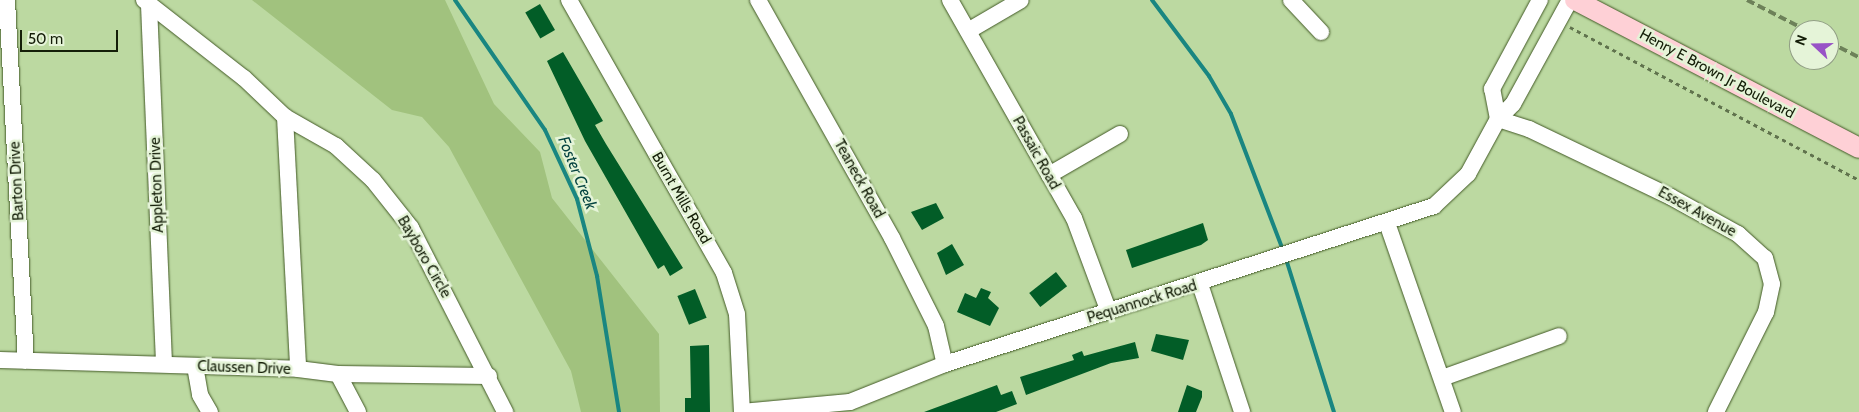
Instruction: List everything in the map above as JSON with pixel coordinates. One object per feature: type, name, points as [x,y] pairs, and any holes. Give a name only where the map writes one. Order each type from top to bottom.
[{"type":"main road","name":"Henry E Brown Jr Boulevard","points":[[1575,0],[1859,148]]},
{"type":"street","name":"Barton Drive","points":[[7,0],[26,361]]},
{"type":"street","name":"Burnt Mills Road","points":[[569,0],[724,273],[737,314],[742,412]]},
{"type":"street","name":"Teaneck Road","points":[[758,0],[892,238],[936,326],[945,364]]},
{"type":"street","name":"Passaic Road","points":[[950,0],[1074,218],[1109,312]]},
{"type":"street","points":[[968,31],[1021,0]]},
{"type":"street","points":[[1291,0],[1321,32]]},
{"type":"street","points":[[1498,119],[1492,89],[1540,0]]},
{"type":"street","name":"Pequannock Road","points":[[742,412],[850,402],[945,364],[1200,284],[1434,206],[1453,193],[1468,174],[1498,119],[1513,104],[1556,20],[1570,0]]},
{"type":"street","name":"Bayboro Circle","points":[[147,2],[244,78],[285,117],[336,146],[373,180],[411,228],[489,376],[505,412]]},
{"type":"street","name":"Appleton Drive","points":[[147,2],[164,364]]},
{"type":"street","points":[[285,117],[298,369]]},
{"type":"street","name":"Essex Avenue","points":[[1498,119],[1529,129],[1671,197],[1738,234],[1765,258],[1772,284],[1766,312],[1716,412]]},
{"type":"street","points":[[1049,175],[1120,134]]},
{"type":"street","points":[[1386,223],[1442,378],[1452,412]]},
{"type":"street","points":[[1200,284],[1242,412]]},
{"type":"street","points":[[1442,378],[1559,336]]},
{"type":"street","name":"Claussen Drive","points":[[0,360],[298,369],[338,374],[489,376]]},
{"type":"street","points":[[195,366],[200,395],[210,412]]},
{"type":"street","points":[[338,374],[358,412]]},
{"type":"path","points":[[1556,20],[1859,180]]},
{"type":"green space","points":[[252,0],[445,0],[494,104],[540,152],[552,198],[659,334],[660,412],[581,412],[571,371],[449,147],[422,117],[392,110]]},
{"type":"building","points":[[540,4],[555,30],[540,38],[525,12]]},
{"type":"building","points":[[563,52],[603,121],[595,125],[683,268],[670,276],[664,265],[658,269],[585,141],[547,61]]},
{"type":"building","points":[[936,203],[944,218],[922,230],[911,212]]},
{"type":"building","points":[[1203,223],[1208,240],[1201,245],[1132,268],[1126,250]]},
{"type":"building","points":[[952,244],[964,265],[946,275],[937,253]]},
{"type":"building","points":[[1056,272],[1067,286],[1040,307],[1029,293]]},
{"type":"building","points":[[981,288],[991,292],[988,298],[999,308],[990,326],[957,312],[965,293],[976,298]]},
{"type":"building","points":[[695,289],[707,318],[689,325],[677,296]]},
{"type":"building","points":[[1156,334],[1189,340],[1183,360],[1151,351]]},
{"type":"building","points":[[1135,342],[1139,358],[1111,363],[1026,395],[1020,377],[1074,360],[1072,355],[1082,351],[1084,356]]},
{"type":"building","points":[[709,345],[710,412],[685,412],[685,398],[691,398],[690,346]]},
{"type":"building","points":[[997,385],[1001,395],[1012,391],[1017,404],[996,412],[924,412]]},
{"type":"building","points":[[1187,385],[1202,391],[1202,397],[1196,412],[1178,412]]},
{"type":"waterway","name":"Foster Creek","points":[[455,0],[545,130],[577,199],[597,276],[619,412]]},
{"type":"waterway","points":[[1152,0],[1209,76],[1231,114],[1283,250]]},
{"type":"waterway","points":[[1286,259],[1334,412]]},
{"type":"railway","points":[[1747,0],[1789,21]]},
{"type":"railway","points":[[1839,47],[1859,57]]}]
